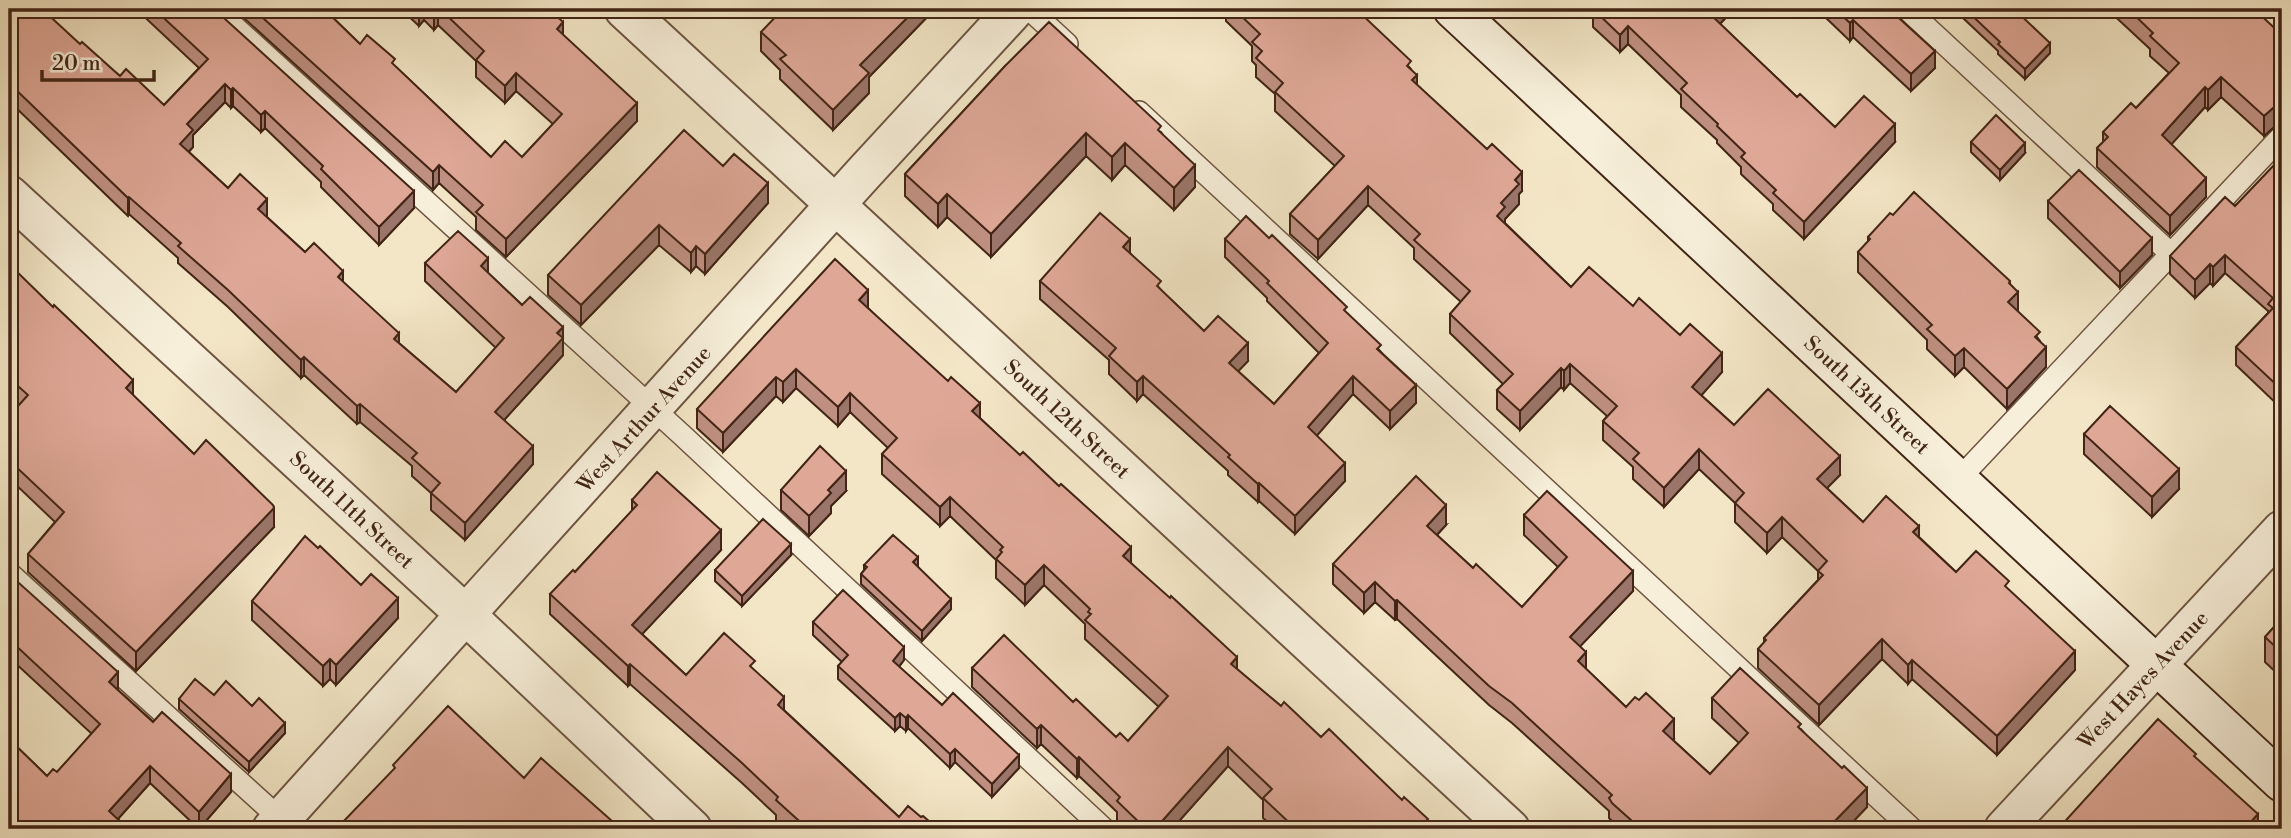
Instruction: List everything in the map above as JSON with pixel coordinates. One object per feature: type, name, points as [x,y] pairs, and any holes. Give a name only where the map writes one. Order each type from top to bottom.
[{"type":"street","name":"South 12th Street","points":[[624,9],[1510,829]]},
{"type":"street","name":"West Arthur Avenue","points":[[282,826],[466,615],[1015,9]]},
{"type":"street","name":"South 13th Street","points":[[1452,9],[2282,782]]},
{"type":"street","name":"South 11th Street","points":[[9,195],[466,615],[692,829]]},
{"type":"street","name":"West Hayes Avenue","points":[[2004,829],[2282,530]]},
{"type":"lane","points":[[215,9],[654,409],[1104,829]]},
{"type":"lane","points":[[1029,9],[1078,55]]},
{"type":"lane","points":[[1907,9],[2171,254]]},
{"type":"lane","points":[[1129,102],[1912,829]]},
{"type":"lane","points":[[1958,480],[2282,136]]},
{"type":"lane","points":[[9,573],[282,826]]},
{"type":"building","points":[[9,9],[42,9],[120,76],[126,69],[164,105],[208,59],[154,9],[214,9],[414,191],[379,227],[321,169],[323,166],[265,111],[261,115],[233,88],[231,90],[225,84],[187,124],[193,130],[180,144],[228,188],[240,174],[267,199],[258,209],[305,252],[314,243],[343,271],[338,277],[399,333],[394,339],[456,392],[504,338],[425,263],[458,231],[488,258],[481,266],[522,305],[530,297],[563,327],[557,333],[563,338],[495,412],[533,446],[465,523],[431,493],[440,483],[412,458],[417,453],[360,404],[357,406],[304,357],[301,360],[178,246],[181,243],[128,198],[9,83]]},
{"type":"building","points":[[253,9],[324,9],[360,44],[367,35],[395,59],[392,63],[491,157],[505,141],[522,157],[562,114],[516,73],[505,86],[476,60],[484,51],[440,9],[549,9],[563,22],[557,29],[637,103],[506,239],[476,212],[483,205],[439,165],[433,172]]},
{"type":"building","points":[[783,9],[916,9],[860,65],[869,73],[833,110],[780,59],[786,55],[761,32]]},
{"type":"building","points":[[1234,9],[1356,9],[1411,61],[1407,66],[1417,75],[1412,80],[1487,149],[1492,144],[1522,172],[1515,180],[1519,184],[1501,203],[1505,207],[1497,216],[1571,287],[1589,267],[1633,306],[1639,298],[1680,335],[1690,324],[1722,353],[1692,387],[1734,425],[1768,389],[1840,456],[1817,479],[1863,522],[1886,496],[1919,526],[1913,532],[1956,572],[1976,551],[2009,581],[2005,586],[2075,651],[1997,736],[1912,660],[1908,665],[1882,639],[1819,705],[1758,649],[1766,640],[1764,638],[1823,575],[1818,571],[1827,561],[1782,517],[1767,533],[1735,503],[1744,493],[1699,449],[1664,488],[1633,459],[1639,453],[1603,421],[1617,406],[1570,364],[1564,371],[1561,368],[1520,411],[1497,390],[1513,374],[1450,314],[1470,291],[1414,240],[1420,234],[1368,186],[1318,240],[1290,214],[1344,156],[1275,92],[1283,83],[1256,58],[1262,51],[1252,42],[1260,34]]},
{"type":"building","points":[[1593,9],[1717,9],[1711,15],[1797,97],[1800,94],[1835,127],[1864,96],[1895,124],[1804,222],[1773,193],[1776,190],[1741,157],[1745,153],[1681,89],[1687,83],[1628,26],[1620,35]]},
{"type":"building","points":[[1835,9],[1889,9],[1935,51],[1911,74],[1853,20],[1850,23]]},
{"type":"building","points":[[1965,9],[2014,9],[2050,43],[2025,69]]},
{"type":"building","points":[[2128,9],[2254,9],[2282,35],[2282,100],[2264,116],[2221,77],[2208,90],[2205,87],[2162,135],[2206,178],[2170,216],[2097,148],[2108,137],[2103,132],[2131,103],[2136,108],[2179,63],[2150,36],[2153,33]]},
{"type":"building","points":[[1049,22],[1161,126],[1158,130],[1195,165],[1174,188],[1125,143],[1112,157],[1086,133],[991,234],[947,194],[938,204],[905,174]]},
{"type":"building","points":[[1996,115],[2025,143],[2000,170],[1971,142]]},
{"type":"building","points":[[684,130],[723,166],[734,154],[768,183],[705,254],[696,246],[691,253],[659,225],[581,305],[548,275]]},
{"type":"building","points":[[2276,163],[2282,169],[2282,390],[2236,347],[2273,308],[2268,304],[2273,298],[2225,255],[2213,267],[2210,264],[2195,280],[2170,256],[2225,197],[2235,206]]},
{"type":"building","points":[[2079,170],[2152,238],[2120,272],[2048,201]]},
{"type":"building","points":[[1914,192],[2010,281],[2018,292],[2008,302],[2040,332],[2035,337],[2046,347],[2007,389],[1964,348],[1955,356],[1927,329],[1932,325],[1858,252],[1890,213],[1893,215]]},
{"type":"building","points":[[1100,213],[1130,239],[1123,247],[1161,281],[1157,286],[1204,331],[1218,316],[1248,343],[1229,363],[1274,404],[1328,343],[1225,239],[1246,216],[1269,238],[1272,235],[1347,307],[1344,310],[1381,345],[1377,349],[1416,385],[1390,411],[1353,376],[1308,427],[1345,463],[1295,516],[1143,376],[1137,382],[1109,356],[1116,348],[1040,281]]},
{"type":"building","points":[[835,259],[868,290],[859,300],[948,381],[951,377],[980,403],[972,411],[1020,455],[1023,452],[1131,547],[1123,556],[1237,657],[1231,664],[1281,706],[1284,702],[1321,737],[1329,729],[1402,800],[1404,797],[1428,819],[1426,821],[1435,829],[1303,829],[1297,824],[1294,827],[1263,798],[1272,789],[1228,747],[1155,829],[1146,829],[1117,801],[1120,797],[1079,757],[1077,759],[1041,725],[1037,729],[972,668],[1004,635],[1073,702],[1076,699],[1116,737],[1120,733],[1128,741],[1168,696],[1085,620],[1091,614],[1088,612],[1090,609],[1044,565],[1025,585],[996,559],[1003,547],[950,497],[940,507],[882,454],[897,438],[850,393],[838,407],[796,369],[783,382],[776,377],[723,433],[697,409]]},
{"type":"building","points":[[9,264],[133,380],[126,388],[194,454],[206,440],[274,508],[136,652],[28,554],[64,512],[12,463],[9,467],[9,416],[28,395],[9,378]]},
{"type":"building","points":[[2110,406],[2179,469],[2152,497],[2084,434]]},
{"type":"building","points":[[820,446],[846,471],[828,490],[831,493],[809,516],[781,490]]},
{"type":"building","points":[[657,472],[721,530],[632,625],[686,675],[724,633],[755,661],[750,666],[784,697],[778,705],[899,817],[908,806],[938,829],[808,829],[776,800],[778,797],[742,763],[630,664],[628,666],[550,594],[573,570],[575,572],[637,505],[632,500]]},
{"type":"building","points":[[1416,476],[1446,505],[1427,526],[1473,568],[1476,564],[1522,607],[1567,557],[1524,515],[1547,491],[1633,571],[1570,637],[1586,652],[1578,661],[1626,707],[1635,697],[1639,700],[1646,693],[1674,719],[1663,731],[1710,774],[1748,733],[1712,698],[1740,668],[1801,724],[1798,727],[1867,788],[1827,829],[1641,829],[1612,803],[1609,798],[1612,795],[1397,600],[1375,582],[1364,593],[1333,564]]},
{"type":"building","points":[[763,519],[791,544],[742,596],[715,570]]},
{"type":"building","points":[[893,535],[918,557],[913,562],[951,599],[922,631],[861,574],[867,567],[864,565]]},
{"type":"building","points":[[305,536],[318,548],[320,546],[361,585],[371,574],[398,598],[336,665],[330,659],[323,666],[252,601]]},
{"type":"building","points":[[10,575],[118,672],[109,682],[153,722],[162,712],[231,774],[199,812],[150,766],[109,811],[128,829],[9,827],[9,739],[47,776],[53,769],[57,772],[100,724],[13,643],[9,648]]},
{"type":"building","points":[[843,590],[904,647],[893,661],[942,705],[953,693],[1019,755],[992,784],[955,749],[950,754],[908,715],[906,718],[900,713],[895,718],[838,666],[848,655],[813,622]]},
{"type":"building","points":[[2282,618],[2282,653],[2265,637]]},
{"type":"building","points":[[195,679],[214,695],[226,681],[252,706],[259,698],[285,723],[249,762],[179,699]]},
{"type":"building","points":[[448,706],[524,778],[541,758],[621,829],[342,829],[339,826],[395,768],[393,765]]},
{"type":"building","points":[[2158,719],[2258,814],[2247,826],[2251,829],[2058,829]]}]
